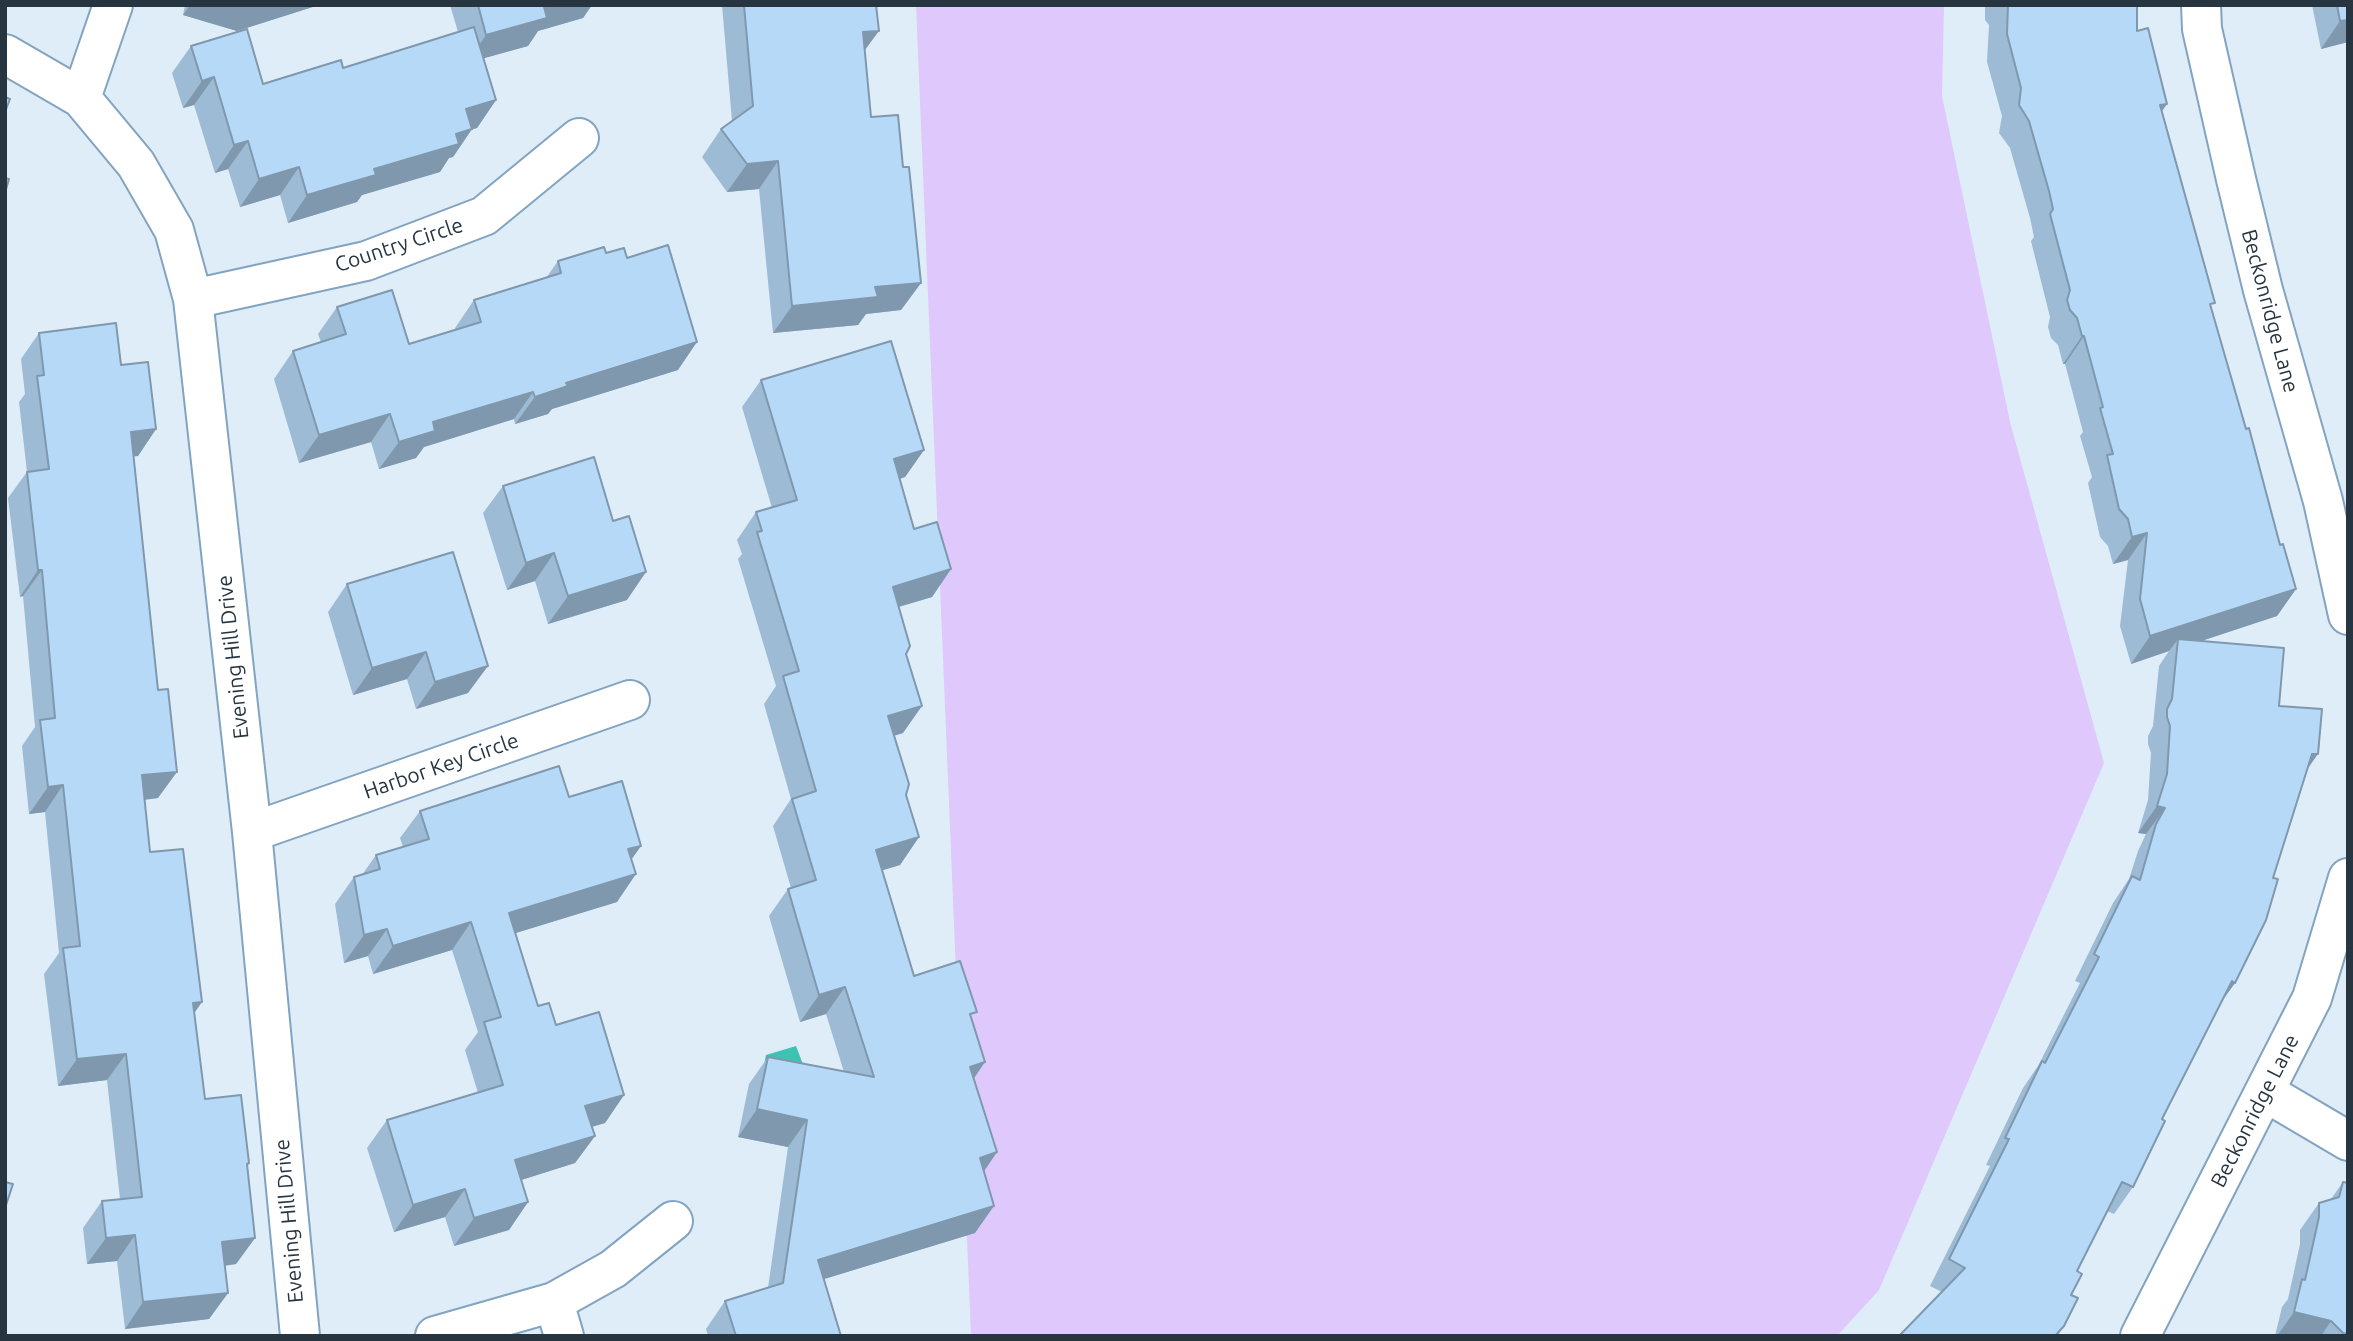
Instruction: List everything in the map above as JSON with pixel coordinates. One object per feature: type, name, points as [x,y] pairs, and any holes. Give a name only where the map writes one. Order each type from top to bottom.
[{"type":"street","points":[[81,99],[113,5]]},
{"type":"street","name":"Beckonridge Lane","points":[[2202,5],[2202,29],[2263,290],[2336,497],[2348,615]]},
{"type":"street","name":"Evening Hill Drive","points":[[5,54],[81,99],[136,164],[174,230],[193,299],[252,832],[300,1336]]},
{"type":"street","name":"Country Circle","points":[[193,299],[366,261],[484,216],[579,138]]},
{"type":"street","name":"Harbor Key Circle","points":[[252,832],[630,700]]},
{"type":"street","name":"Beckonridge Lane","points":[[2140,1336],[2312,998],[2348,878]]},
{"type":"street","points":[[2265,1092],[2348,1141]]},
{"type":"street","points":[[435,1336],[559,1319],[613,1269],[673,1221]]},
{"type":"shaded area","points":[[916,5],[1944,5],[1942,96],[2010,422],[2104,763],[1879,1290],[1837,1336],[971,1336]]},
{"type":"shaded area","points":[[796,1046],[804,1067],[761,1080],[766,1055]]},
{"type":"building","points":[[478,5],[551,5],[544,7],[547,18],[486,35]]},
{"type":"building","points":[[744,5],[876,5],[879,31],[863,32],[871,117],[898,115],[903,167],[909,167],[921,283],[875,287],[878,297],[792,306],[778,161],[747,164],[721,129],[753,106]]},
{"type":"building","points":[[2008,5],[2137,5],[2137,31],[2148,28],[2167,104],[2160,105],[2215,303],[2210,304],[2246,429],[2249,428],[2280,545],[2283,544],[2296,589],[2150,636],[2140,599],[2147,533],[2132,537],[2128,519],[2119,509],[2107,455],[2113,454],[2100,408],[2103,407],[2084,336],[2067,300],[2070,290],[2050,214],[2053,209],[2049,191],[2029,121],[2019,105],[2021,88],[2007,34]]},
{"type":"building","points":[[2337,5],[2348,5],[2348,20],[2340,21]]},
{"type":"building","points":[[474,27],[496,100],[466,109],[472,129],[456,134],[459,144],[374,169],[376,175],[307,195],[299,167],[259,179],[248,141],[234,145],[214,77],[202,81],[191,46],[247,29],[263,84],[341,60],[343,68]]},
{"type":"building","points":[[5,97],[10,99],[5,112]]},
{"type":"building","points":[[668,245],[697,342],[566,383],[568,386],[535,397],[533,392],[433,422],[435,431],[399,442],[390,414],[319,435],[293,351],[346,334],[337,307],[392,290],[409,344],[481,322],[474,300],[561,273],[558,261],[604,247],[606,253],[624,248],[627,258]]},
{"type":"building","points":[[116,323],[121,365],[148,362],[156,429],[131,432],[158,690],[168,689],[177,772],[142,775],[150,852],[183,849],[202,1002],[193,1003],[205,1099],[241,1095],[255,1238],[222,1242],[228,1293],[143,1302],[135,1235],[106,1238],[102,1201],[142,1197],[126,1054],[77,1059],[63,948],[80,946],[63,785],[48,787],[40,720],[55,718],[42,570],[38,570],[27,472],[49,469],[37,376],[44,375],[39,333]]},
{"type":"building","points":[[891,341],[924,450],[894,459],[914,529],[937,522],[951,569],[893,587],[910,646],[906,654],[922,706],[888,716],[909,784],[906,795],[919,837],[876,850],[914,976],[960,961],[977,1012],[970,1014],[985,1062],[970,1067],[997,1152],[980,1158],[994,1206],[818,1260],[841,1336],[736,1336],[725,1301],[783,1283],[807,1120],[757,1109],[768,1057],[874,1077],[845,987],[819,995],[788,889],[816,880],[792,799],[816,791],[783,676],[799,671],[757,532],[762,531],[756,512],[797,500],[761,380]]},
{"type":"building","points":[[594,457],[613,521],[629,516],[646,572],[568,596],[554,553],[526,563],[503,486]]},
{"type":"building","points":[[453,552],[488,666],[435,682],[426,652],[372,668],[347,584]]},
{"type":"building","points":[[2178,639],[2284,648],[2279,706],[2322,709],[2318,754],[2312,754],[2273,878],[2278,879],[2266,920],[2162,1119],[2165,1121],[2133,1187],[2122,1182],[2077,1271],[2082,1274],[2071,1295],[2078,1298],[2064,1326],[2055,1336],[1899,1336],[1965,1268],[1949,1259],[2009,1139],[2005,1138],[2042,1061],[2045,1063],[2099,957],[2094,954],[2132,876],[2140,880],[2156,824],[2165,808],[2157,806],[2167,774],[2170,726],[2167,709],[2172,699]]},
{"type":"building","points":[[559,766],[569,797],[622,781],[641,846],[628,849],[636,874],[509,913],[538,1006],[549,1003],[556,1025],[599,1012],[624,1095],[585,1106],[595,1136],[515,1160],[528,1202],[474,1218],[465,1189],[413,1205],[387,1120],[503,1085],[484,1022],[501,1017],[471,922],[393,946],[387,929],[364,935],[354,877],[380,869],[376,855],[429,839],[420,811]]},
{"type":"building","points":[[5,1182],[13,1184],[5,1208]]},
{"type":"building","points":[[2343,1182],[2348,1183],[2348,1332],[2344,1334],[2331,1321],[2294,1312],[2302,1279],[2305,1280],[2319,1217],[2319,1203],[2339,1197]]}]
